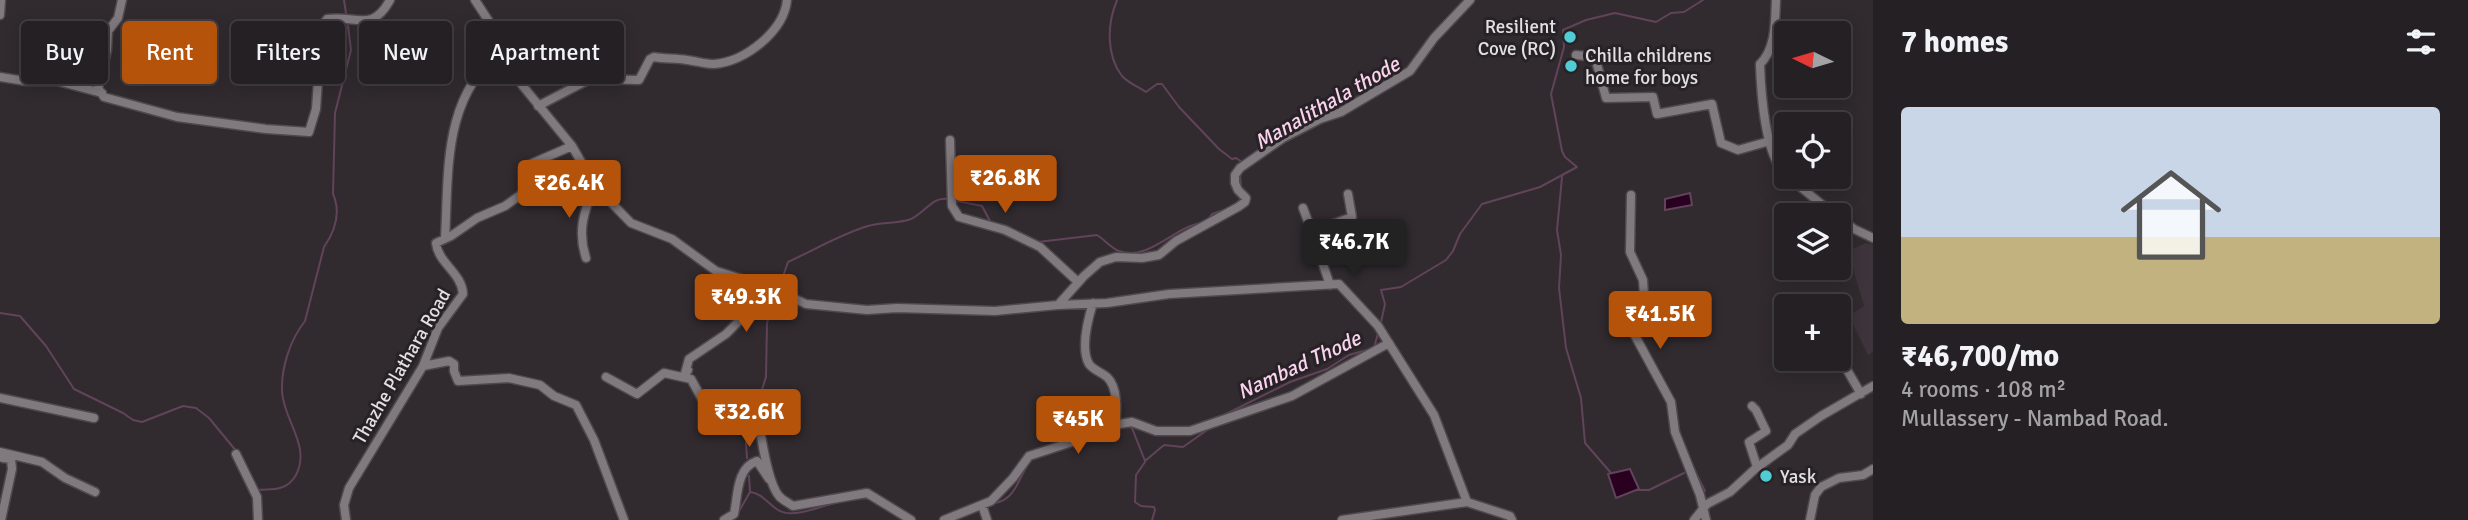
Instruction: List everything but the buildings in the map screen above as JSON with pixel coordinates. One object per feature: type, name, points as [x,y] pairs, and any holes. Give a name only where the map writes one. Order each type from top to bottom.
[{"type":"street","points":[[0,15],[1,0]]},
{"type":"street","points":[[122,0],[118,18],[108,31],[107,50],[98,88],[104,97],[162,114],[266,130],[309,132],[316,109],[321,26],[327,19],[368,21],[383,14],[390,0]]},
{"type":"street","points":[[475,0],[489,21]]},
{"type":"street","points":[[538,106],[590,79],[639,79],[650,59],[654,57],[715,64],[733,58],[754,48],[770,35],[784,16],[787,0]]},
{"type":"street","points":[[1058,305],[1100,262],[1125,256],[1142,258],[1159,255],[1176,241],[1245,202],[1246,198],[1236,188],[1235,175],[1251,158],[1306,125],[1341,112],[1410,71],[1434,38],[1470,0]]},
{"type":"street","points":[[1774,153],[1765,121],[1760,64],[1766,59],[1773,39],[1776,0]]},
{"type":"street","points":[[1576,55],[1595,57],[1605,98],[1653,97],[1657,114],[1712,104],[1721,143],[1738,150],[1770,141]]},
{"type":"street","points":[[0,77],[25,81],[57,81],[102,93]]},
{"type":"street","points":[[474,84],[457,115],[449,146],[445,238],[456,234],[477,218],[505,206],[526,191],[528,186],[523,172],[526,166],[572,146]]},
{"type":"street","points":[[521,84],[572,146],[595,186],[631,223],[672,239],[716,271],[775,289],[806,304],[867,310],[897,308],[995,312],[1107,303],[1169,294],[1339,284],[1378,326],[1434,415],[1467,502]]},
{"type":"street","points":[[950,140],[952,206],[959,217],[1005,230],[1040,247],[1079,282]]},
{"type":"street","points":[[586,258],[581,242],[582,226],[587,203],[595,186]]},
{"type":"street","points":[[1803,189],[1820,203]]},
{"type":"street","points":[[1312,232],[1352,217],[1348,194]]},
{"type":"street","points":[[1631,195],[1630,252],[1643,280],[1644,295],[1631,319],[1633,332],[1671,402],[1675,432],[1706,520]]},
{"type":"street","points":[[1303,208],[1330,285]]},
{"type":"street","points":[[1851,227],[1873,238]]},
{"type":"street","name":"Thazhe Plathara Road","points":[[346,520],[344,505],[349,488],[423,366],[435,333],[463,294],[456,276],[435,246],[445,238]]},
{"type":"street","points":[[686,374],[689,359],[726,334],[739,321],[744,280]]},
{"type":"street","points":[[1093,303],[1088,317],[1087,359],[1092,368],[1106,376],[1113,384],[1115,425]]},
{"type":"street","points":[[944,520],[991,501],[1029,456],[1082,439],[1107,426],[1132,422],[1156,431],[1190,431],[1292,396],[1389,343]]},
{"type":"street","points":[[423,366],[449,361],[454,364],[458,381],[509,378],[540,385],[554,396],[576,405],[594,440],[624,520]]},
{"type":"street","points":[[1848,371],[1861,394]]},
{"type":"street","points":[[606,377],[637,394],[664,373],[686,374],[702,400],[718,411],[734,399],[756,402],[760,433],[778,496],[793,506],[867,493],[912,520]]},
{"type":"street","points":[[1694,520],[1703,508],[1730,492],[1757,467],[1788,445],[1804,428],[1873,386]]},
{"type":"street","points":[[0,398],[94,418]]},
{"type":"street","points":[[1752,406],[1766,431],[1749,442],[1757,467]]},
{"type":"street","points":[[0,452],[42,462],[65,478],[95,492]]},
{"type":"street","points":[[236,454],[257,497],[258,520]]},
{"type":"street","points":[[0,458],[9,458],[12,462],[1,520]]},
{"type":"street","points":[[724,520],[734,514],[738,483],[750,464],[757,461],[772,482]]},
{"type":"street","points":[[1811,520],[1815,495],[1821,487],[1839,478],[1852,475],[1858,477],[1873,468]]},
{"type":"street","points":[[1342,520],[1406,515],[1467,502],[1510,516],[1512,520]]},
{"type":"street","points":[[982,505],[987,520]]},
{"type":"shaded area","points":[[1690,193],[1692,205],[1665,210],[1665,199]]},
{"type":"shaded area","points":[[1866,243],[1873,245],[1873,352],[1868,355],[1851,320],[1851,315],[1864,306],[1851,261],[1851,250]]},
{"type":"shaded area","points":[[1630,469],[1639,489],[1616,498],[1608,474]]},
{"type":"waterway","points":[[344,0],[346,13]]},
{"type":"waterway","points":[[1117,0],[1111,19],[1110,39],[1113,59],[1122,76],[1146,92],[1157,84],[1162,84],[1179,107],[1219,149],[1232,159],[1236,158],[1242,162]]},
{"type":"waterway","name":"Nambad Thode","points":[[1381,322],[1385,304],[1381,290],[1401,287],[1446,260],[1460,234],[1482,204],[1540,187],[1577,167],[1562,151],[1551,94],[1564,47],[1563,30],[1586,20],[1615,13],[1656,22],[1671,13],[1684,12],[1703,0]]},
{"type":"waterway","points":[[258,490],[277,489],[288,485],[300,464],[299,444],[284,403],[283,373],[291,345],[305,321],[324,247],[336,221],[337,208],[333,194],[335,113],[351,50],[348,26]]},
{"type":"waterway","name":"Manalithala thode","points":[[1369,100],[1400,81]]},
{"type":"waterway","name":"Manalithala thode","points":[[1277,147],[1296,136]]},
{"type":"waterway","name":"Manalithala thode","points":[[1240,174],[1241,186]]},
{"type":"waterway","points":[[1562,177],[1557,230],[1561,255],[1559,288],[1566,348],[1581,398],[1585,443],[1611,473]]},
{"type":"waterway","points":[[780,285],[788,262],[858,229],[911,219],[933,202],[948,199]]},
{"type":"waterway","name":"Manalithala thode","points":[[957,201],[982,206],[990,221]]},
{"type":"waterway","name":"Manalithala thode","points":[[1208,219],[1212,214],[1224,210]]},
{"type":"waterway","name":"Manalithala thode","points":[[1038,242],[1097,235],[1116,250],[1140,252],[1201,223]]},
{"type":"waterway","name":"Manalithala thode","points":[[1001,233],[1015,239]]},
{"type":"waterway","points":[[760,396],[766,377],[767,323],[776,296]]},
{"type":"waterway","points":[[0,313],[20,316],[46,346],[74,389],[133,420],[142,422],[183,406],[196,408],[209,418],[237,452]]},
{"type":"waterway","name":"Nambad Thode","points":[[1222,416],[1290,382],[1327,369],[1349,355],[1374,348],[1378,333]]},
{"type":"waterway","points":[[747,458],[746,443],[753,419]]},
{"type":"waterway","name":"Nambad Thode","points":[[1128,426],[1132,428],[1145,461],[1164,445],[1183,447],[1210,428]]},
{"type":"waterway","name":"Nambad Thode","points":[[1067,447],[1086,442],[1107,430]]},
{"type":"waterway","name":"Nambad Thode","points":[[995,503],[1009,496],[1032,459]]},
{"type":"waterway","points":[[1145,462],[1136,475],[1135,502],[1141,506],[1154,507],[1152,520]]},
{"type":"waterway","points":[[247,468],[260,495]]},
{"type":"waterway","points":[[1694,469],[1705,491]]},
{"type":"waterway","points":[[1636,490],[1649,490],[1684,473]]},
{"type":"waterway","points":[[749,476],[750,491]]},
{"type":"waterway","name":"Nambad Thode","points":[[738,513],[750,492],[758,494],[774,508],[791,513],[834,503]]},
{"type":"waterway","name":"Nambad Thode","points":[[860,498],[871,499]]},
{"type":"waterway","points":[[1708,509],[1710,520]]},
{"type":"place","name":"Resilient Cove (RC)","points":[[1570,37]]},
{"type":"place","name":"Chilla childrens home for boys","points":[[1571,66]]},
{"type":"place","name":"Yask","points":[[1766,476]]}]
